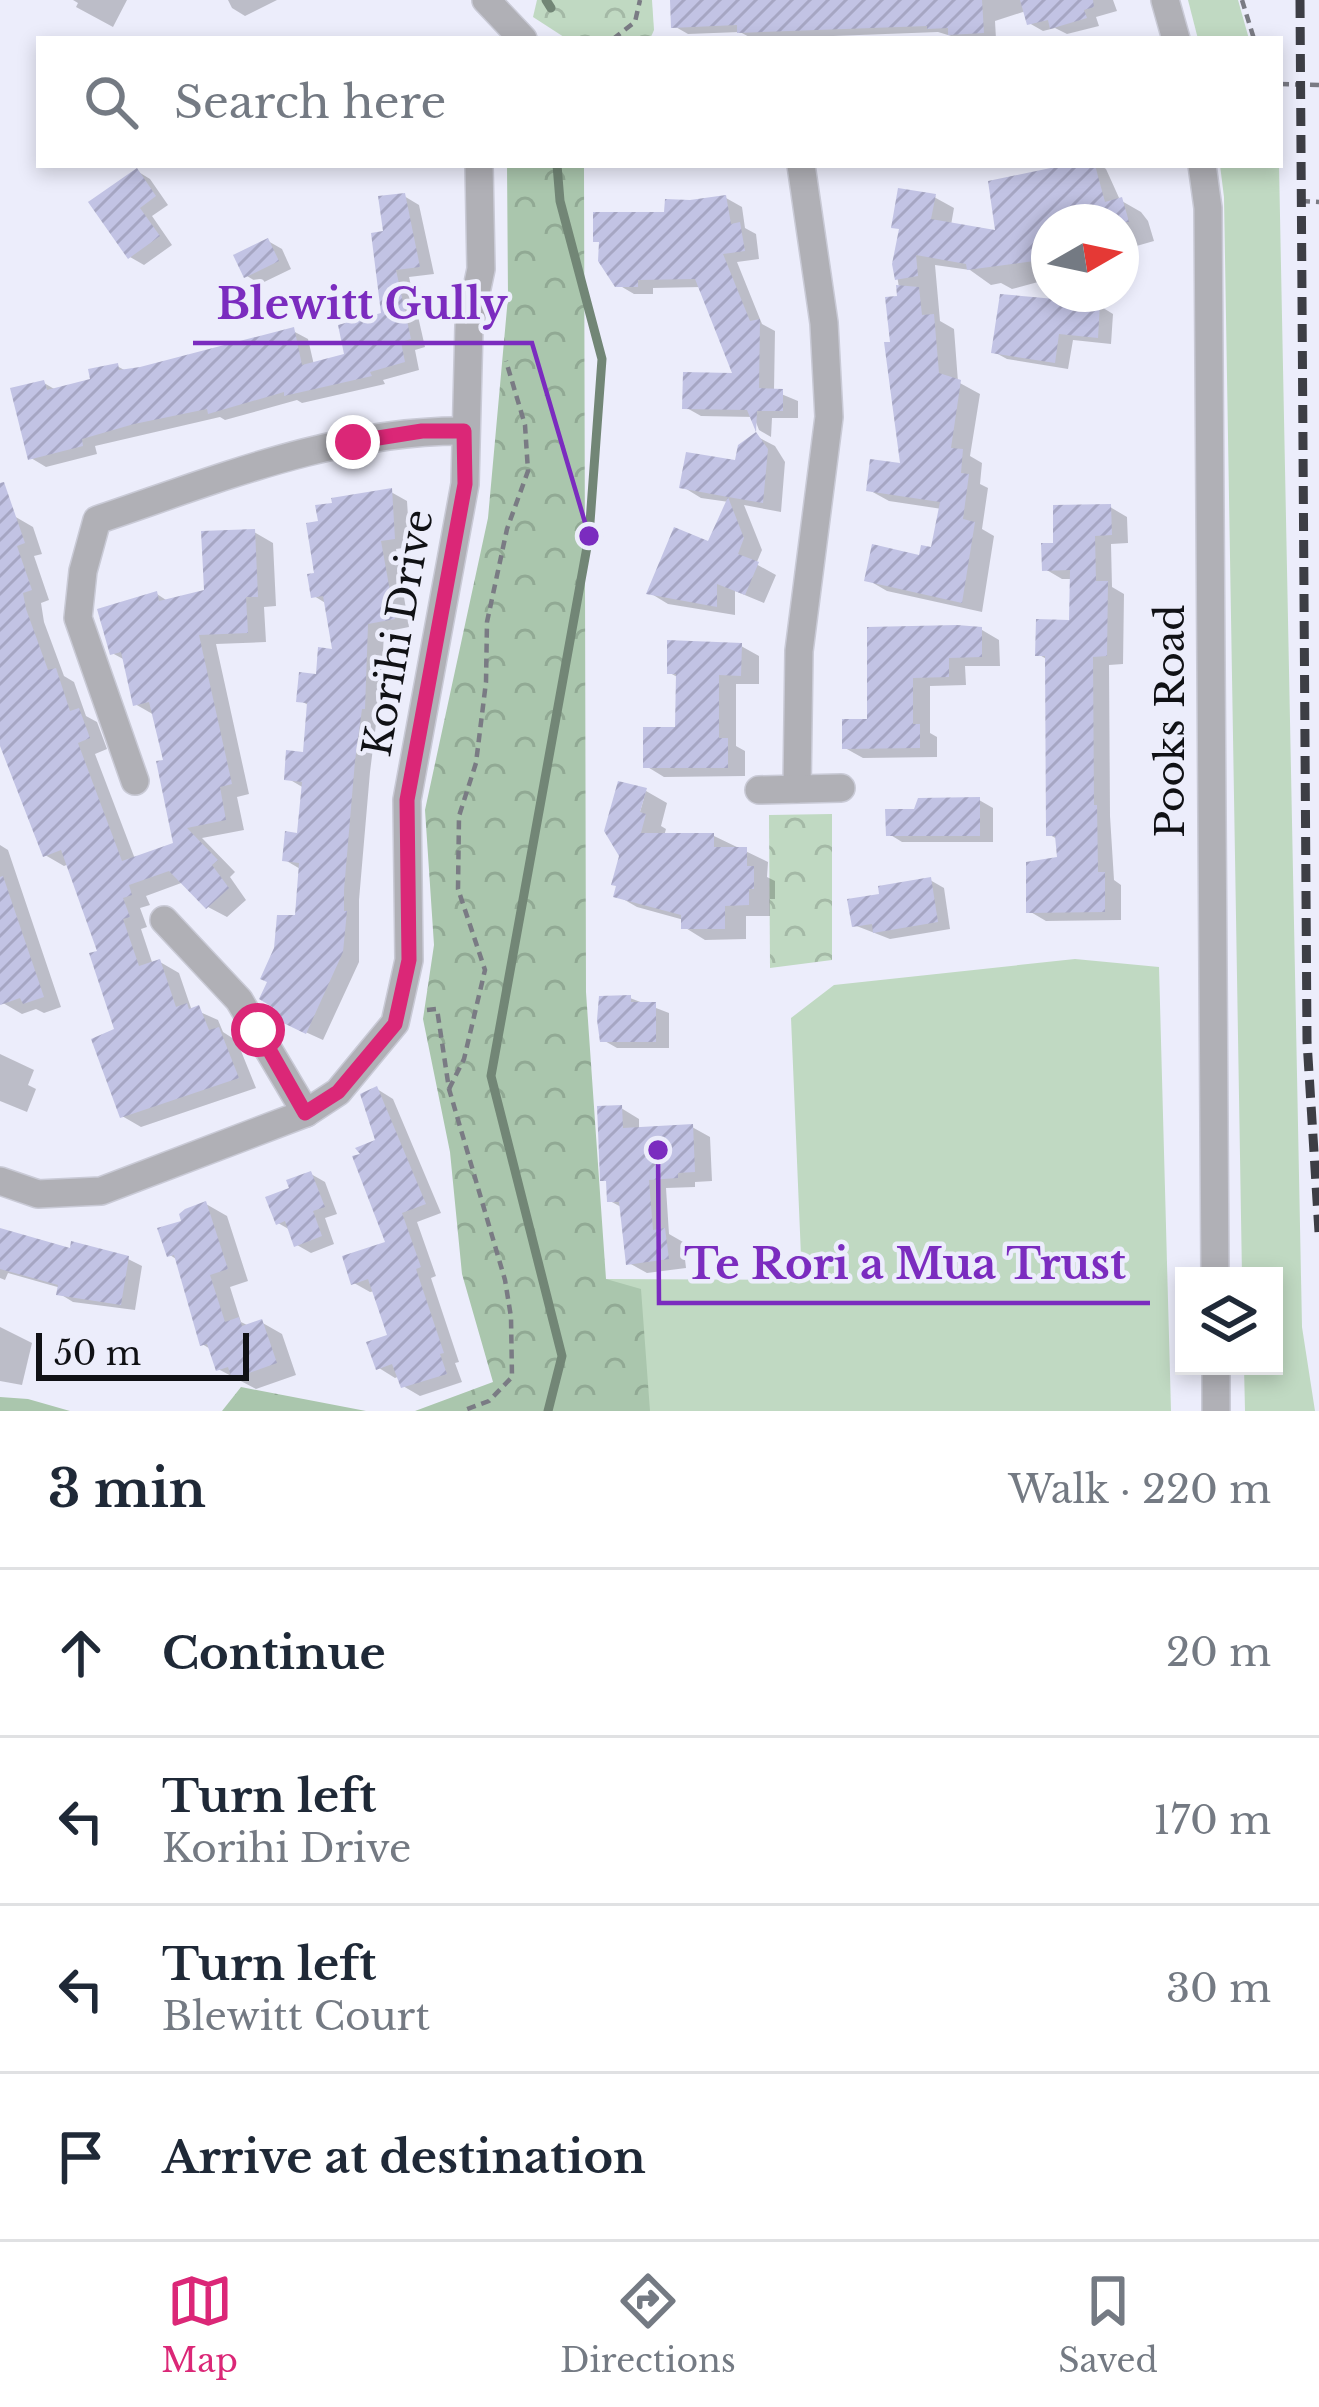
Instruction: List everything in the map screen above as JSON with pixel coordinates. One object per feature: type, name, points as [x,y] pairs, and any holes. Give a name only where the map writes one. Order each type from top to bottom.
[{"type":"street","points":[[486,0],[520,36]]},
{"type":"street","points":[[1165,0],[1175,36]]},
{"type":"street","name":"Korihi Drive","points":[[0,1181],[38,1194],[101,1191],[305,1113],[338,1092],[395,1024],[409,960],[407,800],[465,484],[469,326],[481,269],[478,168]]},
{"type":"street","points":[[797,789],[799,650],[829,416],[824,323],[801,168]]},
{"type":"street","name":"Pooks Road","points":[[1202,168],[1208,208],[1215,1267]]},
{"type":"street","points":[[135,781],[78,618],[83,571],[97,520],[275,459],[422,431],[464,431]]},
{"type":"street","points":[[759,790],[841,788]]},
{"type":"street","points":[[164,920],[239,1000],[305,1113]]},
{"type":"street","points":[[1216,1375],[1216,1411]]},
{"type":"path","points":[[617,36],[634,22],[640,0]]},
{"type":"path","points":[[1242,0],[1253,36]]},
{"type":"path","points":[[1283,79],[1284,74]]},
{"type":"path","points":[[1283,84],[1319,85]]},
{"type":"path","points":[[1301,201],[1319,202]]},
{"type":"path","points":[[449,1089],[476,1019],[485,970],[458,889],[459,817],[476,763],[486,682],[487,622],[507,529],[528,471],[525,424],[506,361]]},
{"type":"path","points":[[422,1012],[437,1009],[449,1089],[492,1228],[511,1317],[512,1377],[489,1401],[462,1411]]},
{"type":"green space","points":[[537,0],[652,0],[654,30],[651,36],[562,36],[533,17]]},
{"type":"green space","points":[[1188,0],[1238,0],[1248,36],[1197,36]]},
{"type":"green space","points":[[507,168],[584,168],[586,992],[606,1279],[641,1289],[650,1411],[415,1411],[493,1382],[462,1274],[450,1152],[423,1019],[434,945],[425,810],[488,518],[508,297]]},
{"type":"green space","points":[[1220,168],[1279,168],[1302,1327],[1315,1411],[1245,1411],[1244,1375],[1283,1375],[1283,1267],[1242,1267]]},
{"type":"green space","points":[[832,814],[832,960],[770,968],[769,815]]},
{"type":"green space","points":[[1075,959],[1159,967],[1171,1411],[607,1411],[606,1279],[802,1280],[791,1018],[834,985]]},
{"type":"green space","points":[[241,1387],[366,1411],[222,1411]]},
{"type":"green space","points":[[0,1397],[28,1399],[70,1411],[0,1411]]},
{"type":"building","points":[[670,0],[982,0],[984,33],[948,35],[948,28],[927,26],[737,33],[737,25],[671,28]]},
{"type":"building","points":[[1020,0],[1093,0],[1094,7],[1084,10],[1087,18],[1050,29],[1048,20],[1027,25]]},
{"type":"building","points":[[137,168],[156,196],[140,208],[160,236],[128,259],[88,202]]},
{"type":"building","points":[[1051,168],[1096,168],[1105,202],[1122,197],[1124,204],[1031,204],[1031,261],[967,270],[966,264],[916,255],[918,276],[895,280],[892,264],[899,229],[891,228],[898,188],[936,194],[931,219],[995,230],[988,181]]},
{"type":"building","points":[[405,193],[420,267],[396,270],[411,339],[401,342],[405,362],[370,372],[372,376],[284,396],[284,392],[208,414],[207,409],[134,424],[82,439],[83,446],[28,460],[10,388],[44,380],[47,390],[90,379],[88,369],[118,363],[119,370],[140,367],[294,327],[302,365],[344,354],[338,325],[381,313],[371,233],[383,231],[378,196]]},
{"type":"building","points":[[726,195],[731,224],[740,222],[745,251],[723,254],[750,321],[760,319],[759,388],[783,389],[783,411],[757,411],[756,432],[747,410],[682,409],[683,372],[732,373],[695,279],[638,280],[638,287],[615,287],[598,261],[599,242],[593,242],[593,212],[664,212],[665,199]]},
{"type":"building","points":[[268,238],[279,261],[244,278],[233,255]]},
{"type":"building","points":[[896,285],[919,287],[922,315],[934,314],[939,373],[961,380],[951,448],[963,449],[961,473],[969,474],[963,519],[975,522],[962,603],[864,581],[872,544],[919,555],[921,545],[931,547],[940,502],[866,491],[870,459],[900,463],[884,342],[890,342],[885,297],[897,296]]},
{"type":"building","points":[[1000,294],[1031,297],[1031,312],[1099,312],[1098,338],[1059,334],[1055,363],[991,353]]},
{"type":"building","points":[[756,432],[768,449],[763,503],[679,488],[686,452],[735,460],[738,445]]},
{"type":"building","points":[[4,482],[25,543],[17,546],[32,590],[23,593],[26,609],[48,670],[56,668],[70,711],[79,708],[90,738],[78,743],[122,861],[173,843],[156,761],[163,760],[149,702],[133,706],[121,652],[110,655],[97,609],[157,591],[159,601],[204,590],[201,531],[255,529],[258,597],[246,597],[248,633],[199,635],[232,784],[220,787],[226,820],[187,828],[218,860],[212,865],[229,888],[206,909],[169,871],[129,885],[132,895],[123,898],[130,917],[123,919],[139,966],[160,959],[176,1007],[199,1005],[209,1030],[219,1027],[239,1078],[120,1118],[91,1039],[114,1029],[89,953],[97,951],[61,850],[43,857],[0,746],[0,483]]},
{"type":"building","points":[[392,488],[395,539],[381,541],[395,619],[368,624],[365,709],[355,761],[344,890],[343,952],[306,1034],[271,1017],[274,1008],[259,999],[267,982],[260,979],[274,948],[277,915],[295,915],[299,863],[282,861],[285,831],[297,833],[302,782],[284,780],[286,750],[303,752],[307,703],[296,702],[299,672],[316,674],[318,647],[332,649],[323,596],[311,598],[307,574],[314,573],[306,523],[318,521],[315,505],[332,503],[331,498]]},
{"type":"building","points":[[728,497],[744,538],[738,554],[759,562],[745,595],[717,584],[717,607],[646,594],[674,527],[708,541]]},
{"type":"building","points":[[1111,504],[1112,535],[1095,536],[1096,581],[1108,581],[1107,656],[1093,657],[1094,805],[1098,872],[1105,872],[1105,912],[1026,913],[1026,862],[1057,857],[1055,836],[1046,836],[1045,656],[1035,656],[1036,619],[1069,620],[1070,570],[1042,571],[1041,543],[1053,543],[1053,505]]},
{"type":"building","points":[[867,627],[982,627],[982,657],[949,658],[949,677],[913,678],[913,724],[920,724],[920,748],[842,749],[842,719],[867,719]]},
{"type":"building","points":[[667,640],[742,643],[741,676],[719,675],[719,738],[728,738],[728,768],[643,768],[643,727],[675,727],[676,674],[667,674]]},
{"type":"building","points":[[618,781],[647,788],[640,812],[646,814],[641,833],[714,833],[714,847],[747,847],[747,866],[754,866],[754,889],[749,889],[749,905],[725,906],[725,929],[681,929],[681,915],[613,897],[616,886],[611,885],[619,856],[604,831]]},
{"type":"building","points":[[980,797],[980,836],[886,836],[885,809],[914,809],[918,798]]},
{"type":"building","points":[[3,876],[44,997],[23,1004],[20,998],[0,1005]]},
{"type":"building","points":[[931,877],[938,922],[873,933],[872,924],[852,927],[847,899],[879,894],[878,886]]},
{"type":"building","points":[[631,995],[631,1002],[656,1002],[656,1042],[600,1042],[599,996]]},
{"type":"building","points":[[377,1086],[426,1204],[402,1213],[421,1267],[416,1269],[447,1374],[401,1388],[392,1364],[376,1370],[366,1342],[387,1335],[368,1279],[351,1285],[342,1256],[385,1242],[352,1156],[360,1154],[355,1148],[375,1140],[360,1094]]},
{"type":"building","points":[[622,1105],[623,1128],[693,1124],[695,1172],[649,1180],[653,1230],[665,1228],[669,1259],[626,1265],[619,1202],[607,1202],[606,1181],[600,1181],[597,1106]]},
{"type":"building","points":[[311,1171],[325,1207],[313,1211],[322,1236],[294,1247],[285,1221],[276,1225],[265,1197],[289,1188],[286,1180]]},
{"type":"building","points":[[206,1201],[228,1269],[210,1275],[225,1322],[239,1317],[242,1326],[262,1319],[277,1363],[232,1379],[228,1367],[216,1371],[207,1344],[200,1346],[174,1255],[167,1257],[157,1228],[181,1221],[179,1214],[185,1209]]},
{"type":"building","points":[[0,1228],[70,1248],[71,1241],[129,1256],[121,1305],[56,1295],[58,1285],[0,1269]]},
{"type":"waterway","points":[[546,0],[551,8]]},
{"type":"waterway","points":[[548,1411],[562,1356],[491,1076],[589,536],[602,359],[560,201],[557,168]]},
{"type":"railway","points":[[1300,0],[1307,1041],[1319,1232]]},
{"type":"place","name":"Blewitt Gully","points":[[589,536]]},
{"type":"place","name":"Te Rori a Mua Trust","points":[[658,1150]]},
{"type":"route","points":[[258,1030],[305,1113],[338,1092],[395,1024],[409,960],[407,800],[465,484],[464,431],[422,431],[353,442]]}]
